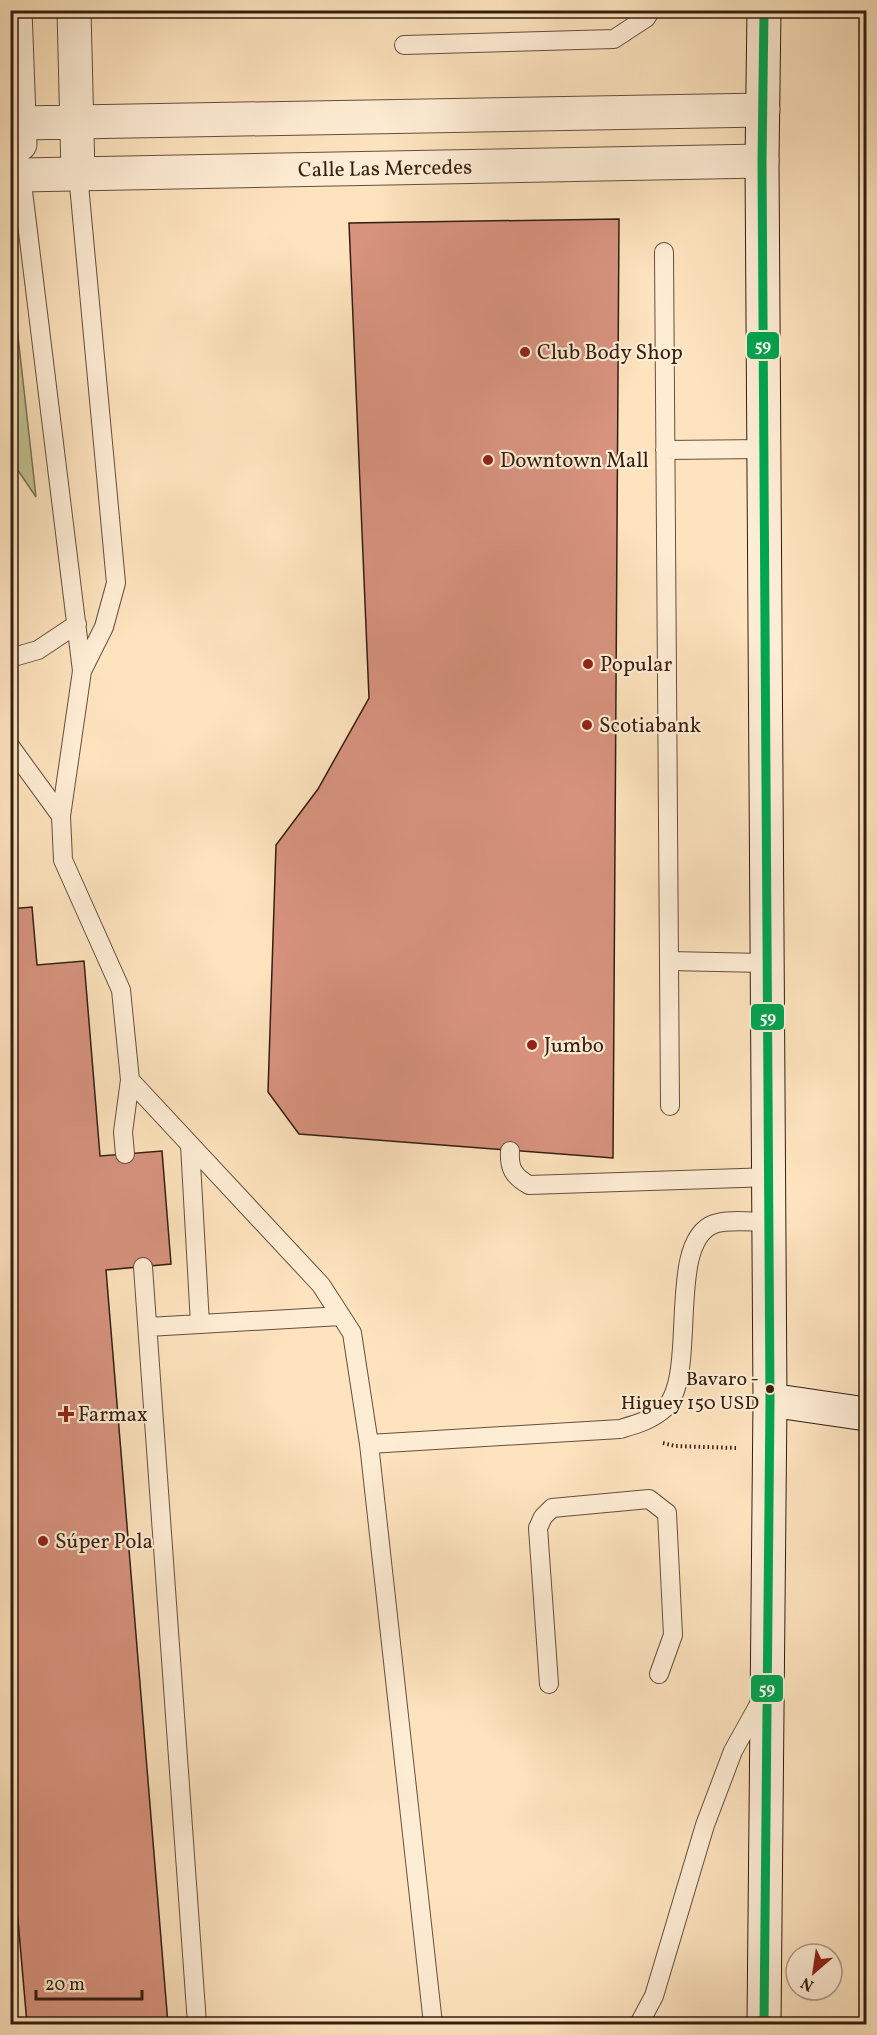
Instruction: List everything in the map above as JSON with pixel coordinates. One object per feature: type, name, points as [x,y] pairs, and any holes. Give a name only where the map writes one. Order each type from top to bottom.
[{"type":"street","points":[[15,10],[16,172]]},
{"type":"street","points":[[74,10],[78,174]]},
{"type":"street","points":[[764,10],[762,161],[770,1400],[764,2025]]},
{"type":"street","points":[[15,125],[763,110]]},
{"type":"street","name":"Calle Las Mercedes","points":[[16,172],[78,174],[762,161]]},
{"type":"street","points":[[770,1400],[867,1414]]},
{"type":"lane","points":[[404,45],[614,39],[646,18],[651,10]]},
{"type":"lane","points":[[16,172],[82,671],[61,816],[63,860],[122,990],[130,1080],[123,1132],[125,1154]]},
{"type":"lane","points":[[78,174],[116,583],[104,627],[82,671]]},
{"type":"lane","points":[[664,252],[670,1106]]},
{"type":"lane","points":[[666,450],[764,449]]},
{"type":"lane","points":[[10,658],[38,650],[76,624]]},
{"type":"lane","points":[[10,746],[61,816]]},
{"type":"lane","points":[[669,962],[767,963]]},
{"type":"lane","points":[[130,1080],[321,1285],[352,1333],[369,1444],[433,2025]]},
{"type":"lane","points":[[190,1145],[200,1324]]},
{"type":"lane","points":[[510,1150],[511,1170],[529,1185],[769,1177]]},
{"type":"lane","points":[[369,1444],[620,1429],[647,1421],[666,1407],[676,1388],[687,1273],[700,1234],[714,1224],[769,1222]]},
{"type":"lane","points":[[143,1267],[197,2025]]},
{"type":"lane","points":[[148,1327],[341,1316]]},
{"type":"lane","points":[[549,1684],[537,1528],[543,1516],[552,1508],[649,1499],[667,1513],[673,1635],[659,1674]]},
{"type":"lane","points":[[639,2025],[654,1996],[705,1825],[733,1751],[767,1689]]},
{"type":"path","points":[[620,1429],[675,1446],[770,1448]]},
{"type":"green space","points":[[11,274],[36,497],[11,460]]},
{"type":"building","name":"Downtown Mall","points":[[619,219],[613,1158],[299,1134],[268,1092],[276,845],[318,789],[369,698],[349,223]]},
{"type":"building","points":[[32,907],[37,965],[84,961],[100,1156],[162,1151],[171,1264],[106,1270],[168,2024],[27,2024],[10,1828],[10,909]]},
{"type":"transit line","name":"59","points":[[764,10],[762,161],[770,1400],[764,2024]]},
{"type":"place","name":"Club Body Shop","points":[[525,352]]},
{"type":"place","name":"Downtown Mall","points":[[488,460]]},
{"type":"place","name":"Popular","points":[[588,664]]},
{"type":"place","name":"Scotiabank","points":[[587,725]]},
{"type":"place","name":"Jumbo","points":[[532,1045]]},
{"type":"place","name":"Bavaro - Higuey 150 USD","points":[[770,1389]]},
{"type":"place","name":"Farmax","points":[[66,1414]]},
{"type":"place","name":"Súper Pola","points":[[43,1541]]}]
